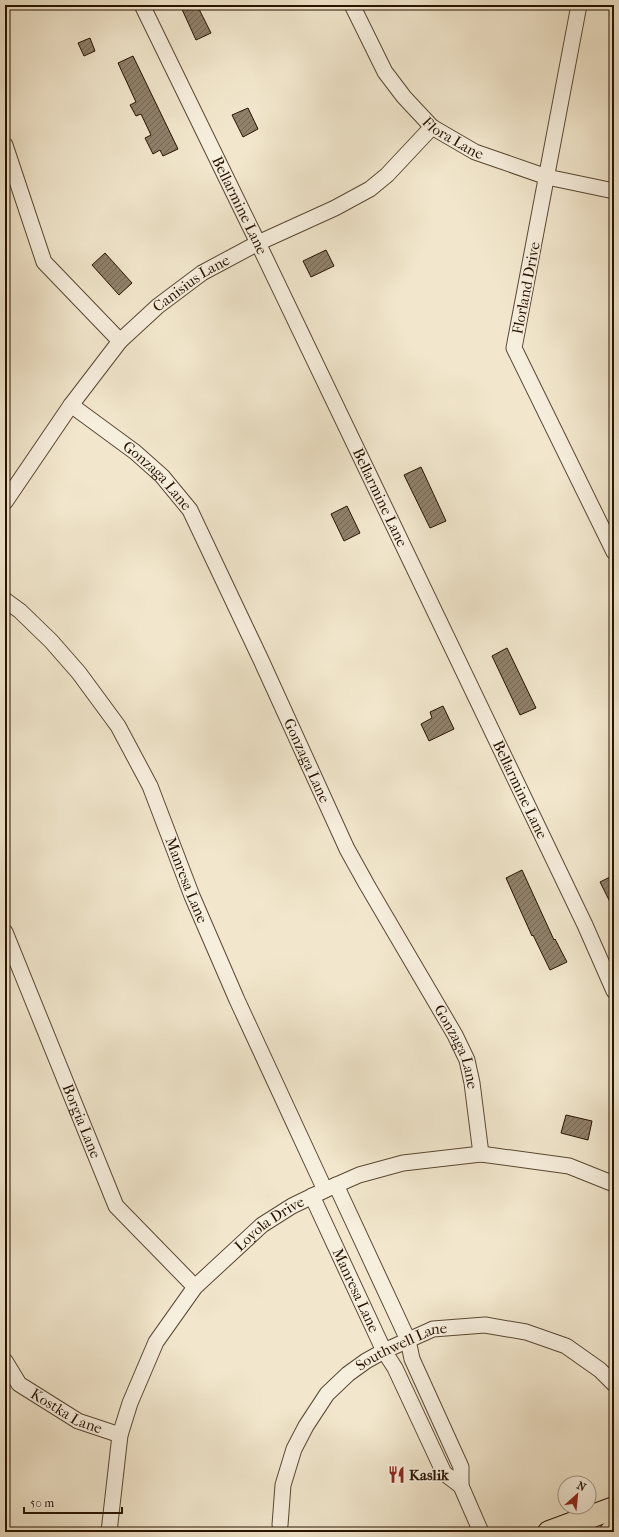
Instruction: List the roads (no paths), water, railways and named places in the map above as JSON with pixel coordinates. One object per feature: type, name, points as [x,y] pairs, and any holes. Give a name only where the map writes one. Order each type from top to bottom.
[{"type":"main road","points":[[549,1532],[614,1508]]},
{"type":"street","name":"Bellarmine Lane","points":[[142,5],[258,243],[581,918],[614,991]]},
{"type":"street","name":"Flora Lane","points":[[352,5],[385,72],[404,97],[432,127],[475,152],[547,178],[614,192]]},
{"type":"street","name":"Florland Drive","points":[[579,5],[514,348],[614,552]]},
{"type":"street","name":"Canisius Lane","points":[[5,502],[71,405],[120,341],[158,306],[202,273],[258,243],[335,208],[370,189],[387,175],[432,127]]},
{"type":"street","points":[[5,144],[44,262],[120,341]]},
{"type":"street","name":"Gonzaga Lane","points":[[71,405],[135,452],[162,476],[190,510],[348,849],[367,885],[455,1035],[467,1060],[472,1083],[481,1154]]},
{"type":"street","name":"Manresa Lane","points":[[5,600],[20,611],[51,641],[79,673],[118,726],[150,786],[201,917],[237,1000],[324,1190],[384,1350],[395,1368],[444,1473],[461,1486]]},
{"type":"street","name":"Borgia Lane","points":[[5,932],[116,1206],[195,1287]]},
{"type":"street","name":"Loyola Drive","points":[[109,1532],[120,1435],[130,1403],[156,1342],[195,1287],[262,1225],[292,1206],[324,1190],[359,1175],[403,1163],[481,1154],[569,1166],[614,1184]]},
{"type":"street","name":"Manresa Lane","points":[[324,1190],[408,1340],[412,1359],[461,1467],[461,1486],[481,1532]]},
{"type":"street","name":"Southwell Lane","points":[[280,1525],[283,1485],[294,1449],[306,1426],[327,1394],[348,1374],[366,1361],[384,1350],[433,1329],[485,1325],[526,1332],[566,1346],[600,1370],[614,1384]]},
{"type":"street","name":"Kostka Lane","points":[[5,1361],[19,1384],[78,1421],[120,1435]]},
{"type":"place","name":"Kaslik","points":[[396,1475]]}]
